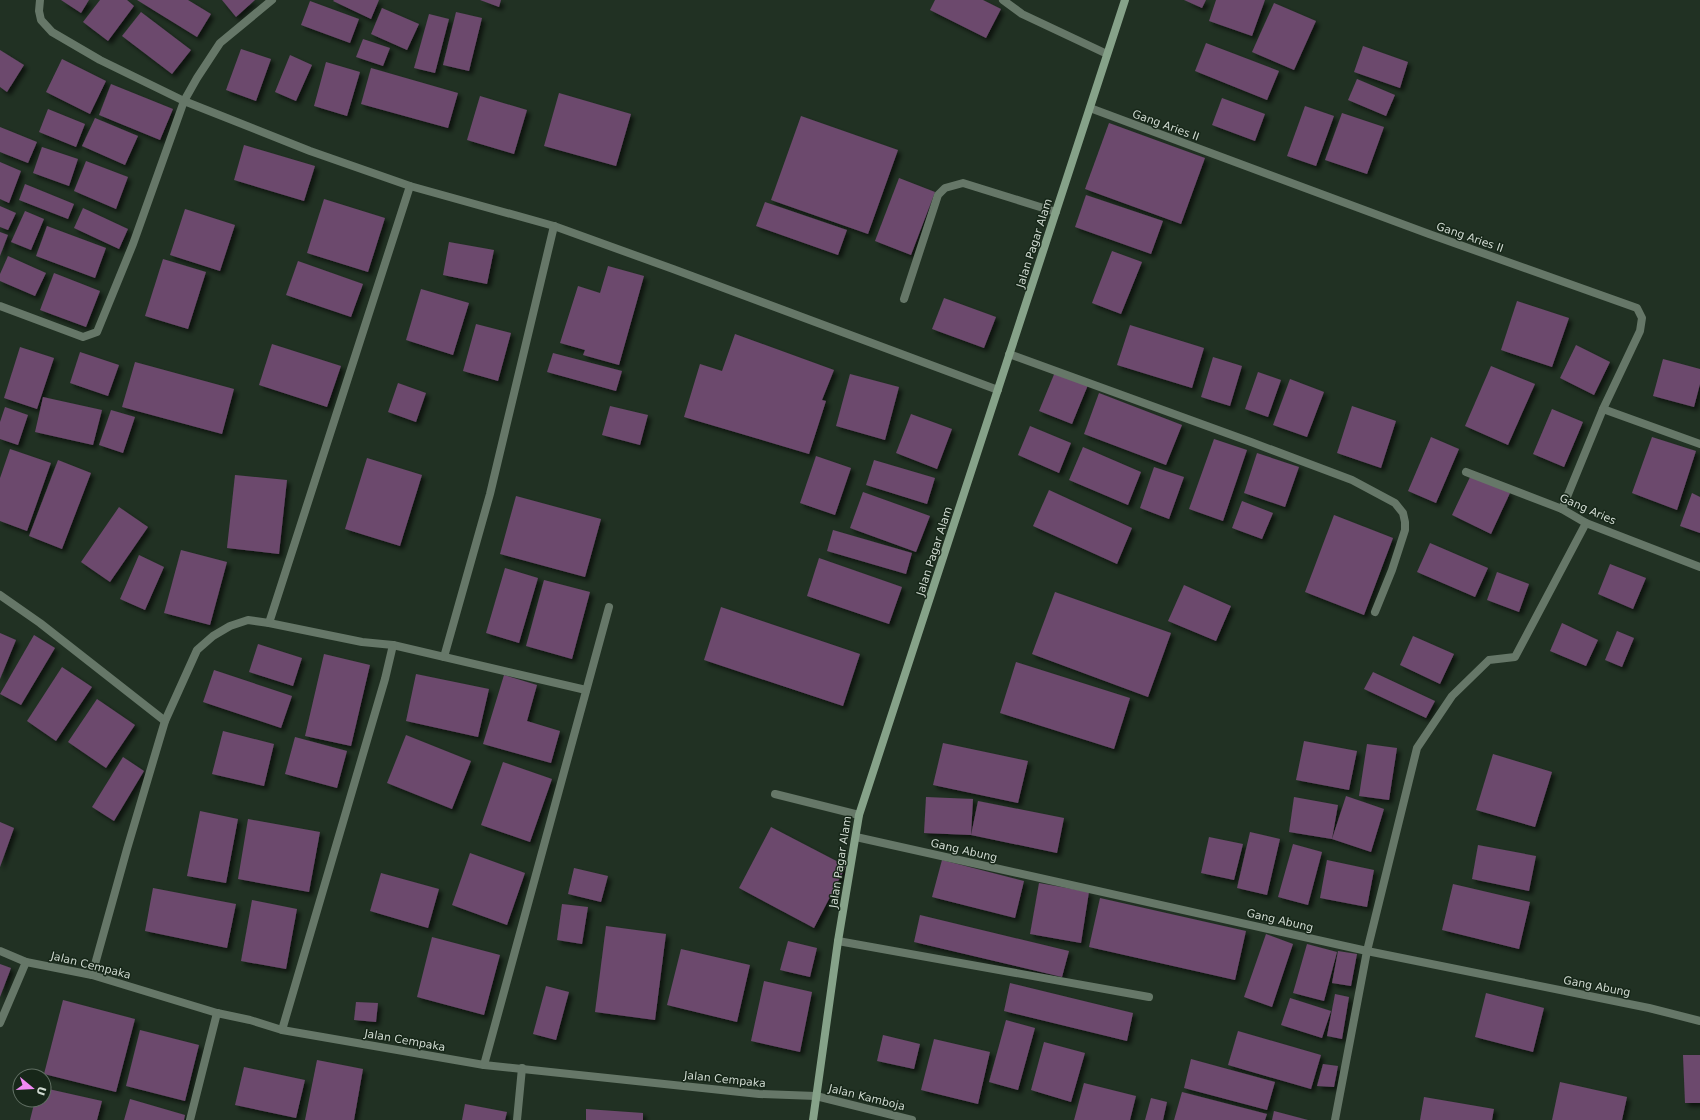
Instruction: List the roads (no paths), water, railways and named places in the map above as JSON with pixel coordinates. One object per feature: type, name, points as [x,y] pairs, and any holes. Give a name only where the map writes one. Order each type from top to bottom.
[{"type":"street","points":[[40,0],[39,11],[41,20],[52,32],[100,60],[184,101],[310,152],[410,186],[554,226],[673,268],[998,390]]},
{"type":"street","points":[[0,306],[83,337],[97,332],[133,244],[184,101],[196,78],[220,43],[272,0]]},
{"type":"street","points":[[1003,0],[1022,14],[1107,54]]},
{"type":"street","name":"Jalan Pagar Alam","points":[[813,1120],[838,941],[859,815],[1125,0]]},
{"type":"street","name":"Gang Aries II","points":[[1090,108],[1429,234],[1637,308],[1642,318],[1640,331],[1603,409],[1562,509]]},
{"type":"street","points":[[904,299],[938,195],[945,188],[963,182],[1056,212]]},
{"type":"street","points":[[269,622],[410,186]]},
{"type":"street","points":[[444,657],[490,494],[554,226]]},
{"type":"street","points":[[1009,354],[1352,480],[1395,503],[1403,513],[1405,530],[1376,612]]},
{"type":"street","points":[[1603,409],[1700,444]]},
{"type":"street","name":"Gang Aries","points":[[1466,472],[1562,509],[1586,523],[1700,567]]},
{"type":"street","points":[[1335,1120],[1367,951],[1417,748],[1452,696],[1489,660],[1515,656],[1586,523]]},
{"type":"street","points":[[0,595],[40,623],[165,721]]},
{"type":"street","points":[[484,1065],[610,607]]},
{"type":"street","points":[[92,975],[165,721],[197,650],[213,636],[230,626],[248,620],[269,622],[362,642],[394,645],[586,690]]},
{"type":"street","points":[[282,1030],[394,645]]},
{"type":"street","points":[[775,794],[859,815]]},
{"type":"street","name":"Gang Abung","points":[[856,837],[1367,951],[1649,1008],[1700,1021]]},
{"type":"street","points":[[838,941],[1148,997]]},
{"type":"street","name":"Jalan Cempaka","points":[[0,951],[26,962],[92,975],[217,1013],[250,1020],[282,1030],[484,1065],[759,1094],[816,1096]]},
{"type":"street","points":[[0,1023],[26,962]]},
{"type":"street","points":[[190,1120],[217,1013]]},
{"type":"street","points":[[517,1120],[522,1068]]},
{"type":"street","name":"Jalan Kamboja","points":[[816,1096],[912,1120]]}]
